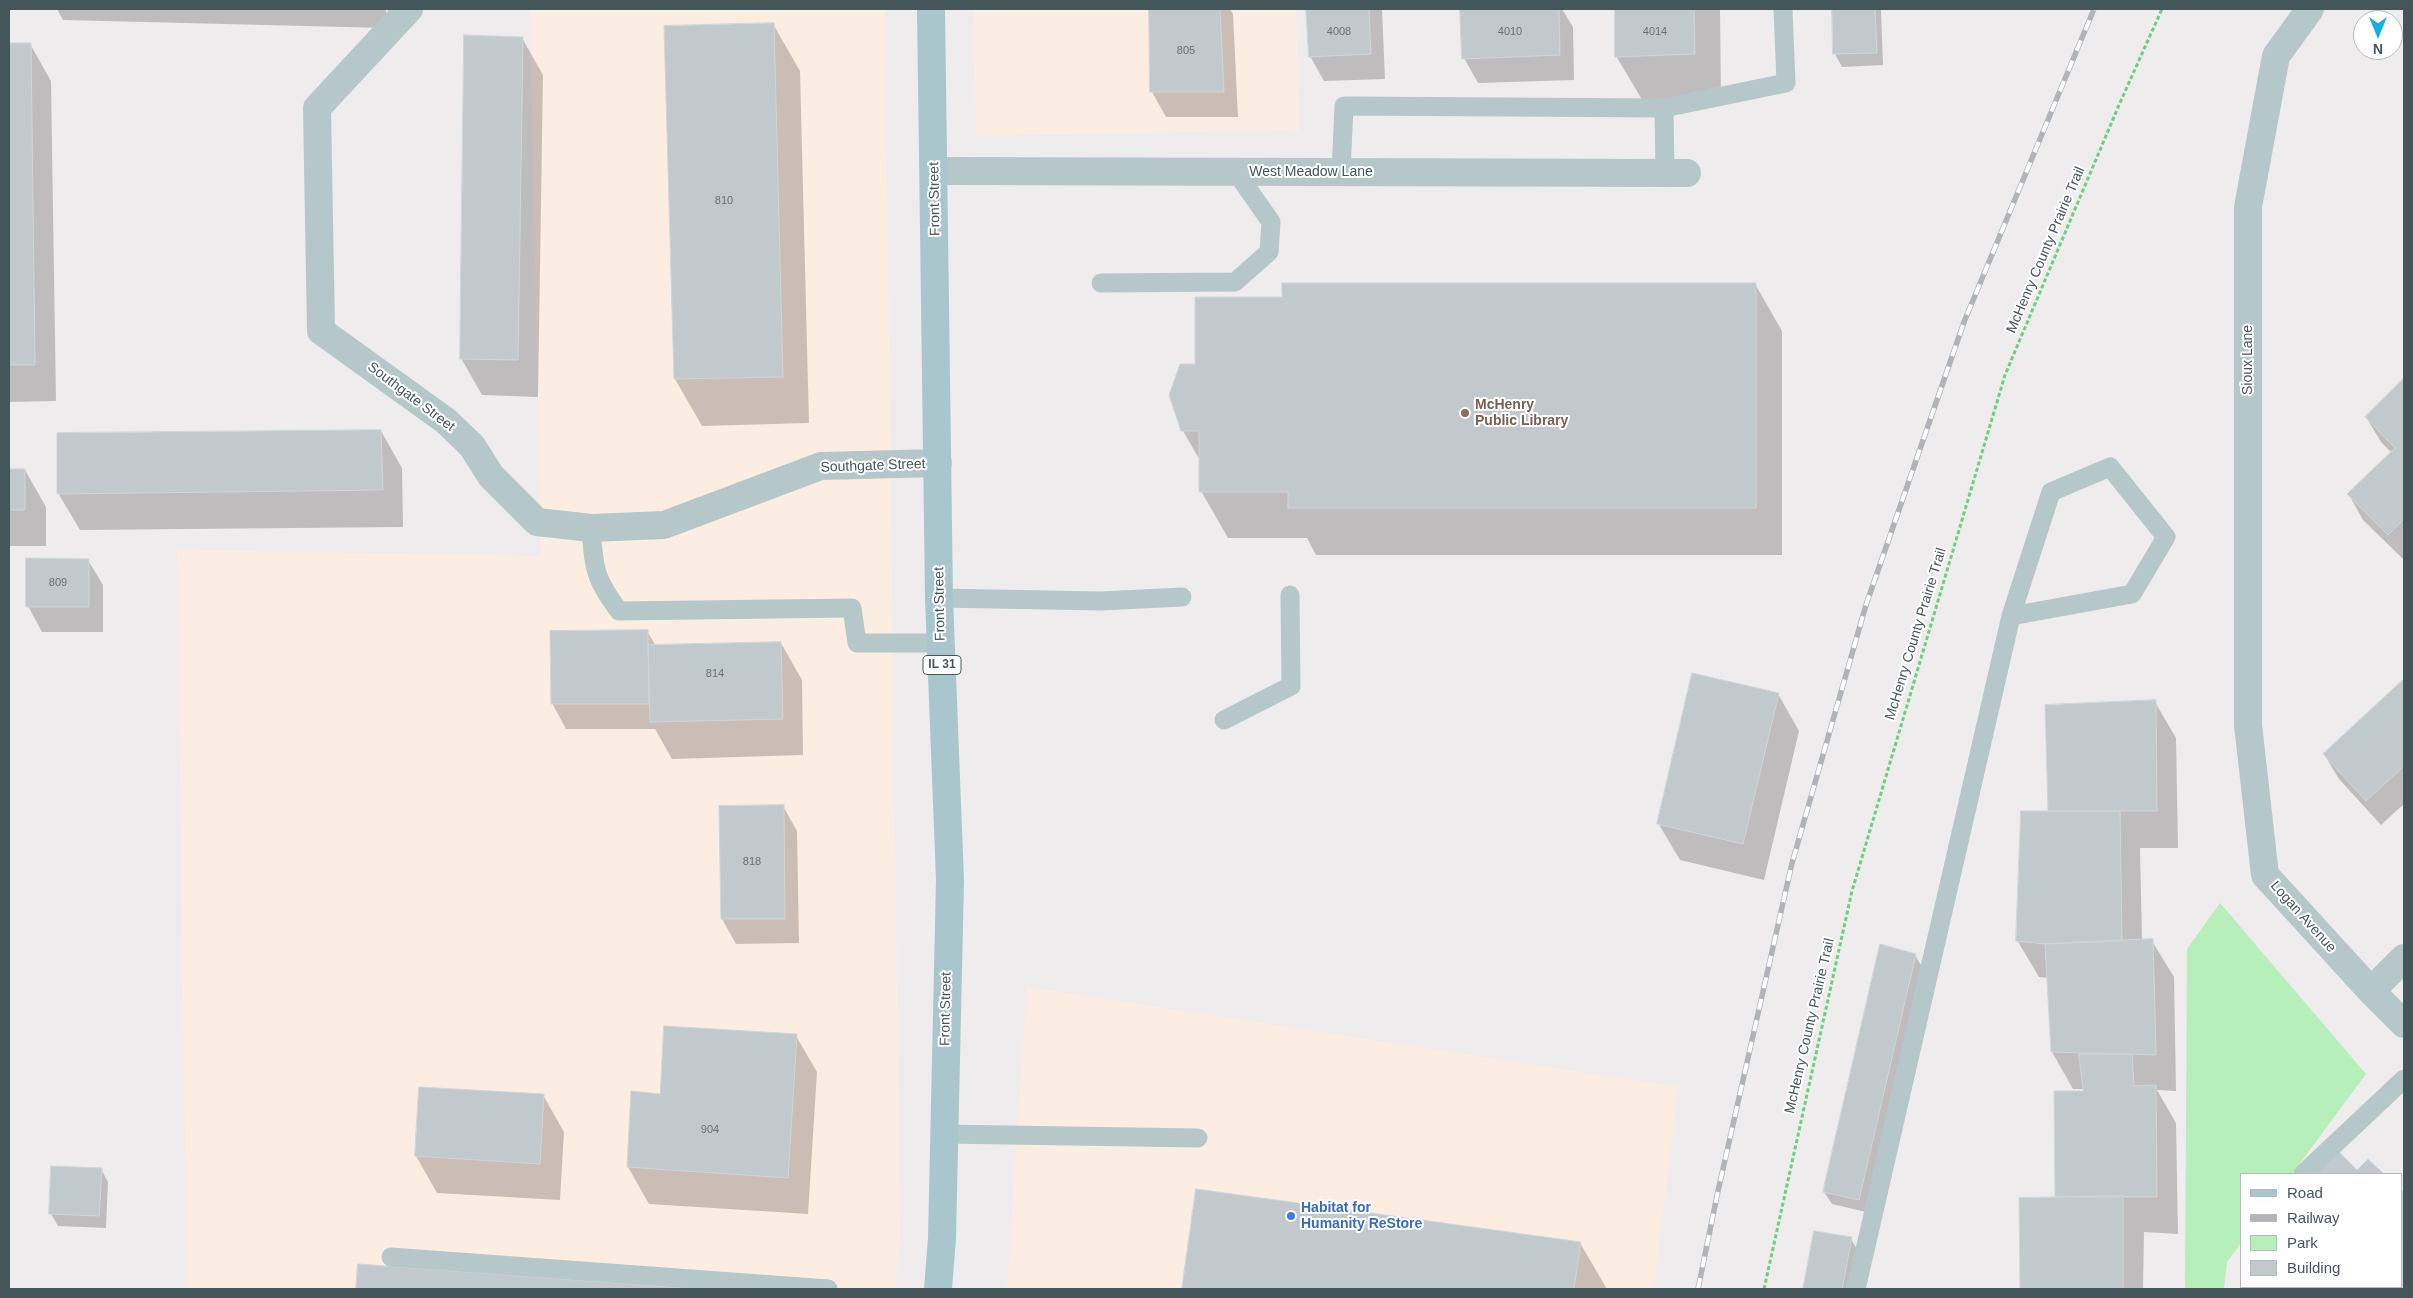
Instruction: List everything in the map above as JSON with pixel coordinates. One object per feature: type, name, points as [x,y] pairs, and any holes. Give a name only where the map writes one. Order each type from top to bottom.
[{"type":"main road","name":"Front Street","points":[[931,9],[935,171],[939,598],[950,880],[942,1238],[938,1289]]},
{"type":"street","name":"Southgate Street","points":[[409,9],[317,108],[321,331],[446,421],[472,446],[491,476],[537,522],[588,527],[664,525],[821,466],[938,464]]},
{"type":"street","name":"Sioux Lane","points":[[2248,725],[2248,207],[2276,56],[2310,9]]},
{"type":"street","name":"West Meadow Lane","points":[[935,171],[1676,173]]},
{"type":"street","name":"Logan Avenue","points":[[2248,725],[2266,875],[2371,991],[2404,1024]]},
{"type":"street","points":[[2371,991],[2404,958]]},
{"type":"lane","points":[[1341,172],[1344,106],[1664,108],[1786,83],[1783,9]]},
{"type":"lane","points":[[1664,108],[1676,173]]},
{"type":"lane","points":[[1101,283],[1235,282],[1269,252],[1271,222],[1236,172]]},
{"type":"lane","points":[[1856,1289],[2010,616],[2051,492],[2110,467],[2166,537],[2132,594],[2010,616]]},
{"type":"lane","points":[[588,527],[594,567],[602,589],[619,611],[852,608],[857,642],[941,642]]},
{"type":"lane","points":[[1224,720],[1291,686],[1290,595]]},
{"type":"lane","points":[[939,598],[1101,600],[1182,597]]},
{"type":"lane","points":[[2304,1173],[2404,1079]]},
{"type":"lane","points":[[943,1134],[1198,1138]]},
{"type":"lane","points":[[391,1257],[828,1289]]},
{"type":"path","name":"McHenry County Prairie Trail","points":[[1764,1289],[1852,891],[2005,375],[2115,114],[2162,9]]},
{"type":"shaded area","points":[[530,9],[885,9],[900,1239],[895,1289],[187,1289],[177,550],[541,556]]},
{"type":"shaded area","points":[[974,9],[1296,9],[1299,130],[976,136]]},
{"type":"shaded area","points":[[1027,987],[1678,1087],[1654,1289],[1007,1289]]},
{"type":"green space","points":[[2220,903],[2366,1074],[2293,1173],[2240,1173],[2240,1245],[2227,1262],[2224,1289],[2185,1289],[2187,949]]},
{"type":"building","points":[[1149,9],[1220,9],[1224,92],[1150,92]]},
{"type":"building","points":[[1306,9],[1369,9],[1371,54],[1309,57]]},
{"type":"building","points":[[1460,9],[1559,9],[1560,55],[1462,59]]},
{"type":"building","points":[[1615,9],[1694,9],[1695,54],[1615,57]]},
{"type":"building","points":[[1832,9],[1875,9],[1877,53],[1833,54]]},
{"type":"building","points":[[774,23],[783,377],[674,379],[664,26]]},
{"type":"building","points":[[464,35],[523,37],[518,360],[460,359]]},
{"type":"building","points":[[9,43],[31,43],[35,365],[9,365]]},
{"type":"building","name":"McHenry Public Library","points":[[1282,283],[1756,283],[1756,508],[1288,508],[1288,492],[1199,492],[1199,431],[1181,431],[1169,395],[1180,364],[1195,364],[1195,297],[1282,297]]},
{"type":"building","points":[[2404,378],[2404,519],[2388,535],[2347,494],[2395,448],[2365,417]]},
{"type":"building","points":[[381,430],[383,490],[57,494],[57,433]]},
{"type":"building","points":[[9,469],[25,469],[25,510],[9,510]]},
{"type":"building","points":[[26,558],[89,559],[89,607],[26,607]]},
{"type":"building","points":[[648,630],[649,704],[551,704],[550,631]]},
{"type":"building","points":[[781,642],[783,719],[650,722],[648,645]]},
{"type":"building","points":[[1692,673],[1779,693],[1743,844],[1657,824]]},
{"type":"building","points":[[2404,679],[2404,766],[2366,801],[2323,754]]},
{"type":"building","points":[[2156,700],[2157,811],[2048,811],[2045,705]]},
{"type":"building","points":[[784,805],[785,919],[721,919],[719,806]]},
{"type":"building","points":[[2021,811],[2120,811],[2122,941],[2045,944],[2016,941]]},
{"type":"building","points":[[2153,939],[2156,1055],[2051,1052],[2045,944]]},
{"type":"building","points":[[1880,944],[1916,954],[1859,1200],[1823,1192]]},
{"type":"building","points":[[664,1026],[797,1034],[788,1178],[627,1167],[631,1091],[660,1094]]},
{"type":"building","points":[[2079,1054],[2132,1054],[2134,1086],[2156,1085],[2157,1197],[2055,1197],[2054,1091],[2083,1091]]},
{"type":"building","points":[[419,1087],[544,1094],[540,1164],[415,1156]]},
{"type":"building","points":[[2337,1150],[2357,1170],[2368,1159],[2383,1173],[2314,1173]]},
{"type":"building","points":[[51,1166],[102,1168],[99,1216],[49,1214]]},
{"type":"building","name":"Habitat for Humanity ReStore","points":[[1196,1189],[1581,1242],[1574,1289],[1182,1289]]},
{"type":"building","points":[[2403,1192],[2404,1289],[2387,1289],[2403,1288]]},
{"type":"building","points":[[2123,1196],[2123,1289],[2020,1289],[2019,1198]]},
{"type":"building","points":[[1814,1231],[1852,1237],[1842,1289],[1803,1289]]},
{"type":"building","points":[[358,1264],[698,1289],[356,1289]]},
{"type":"railway","points":[[1698,1289],[1718,1191],[1792,863],[1866,605],[1964,322],[2094,9]]},
{"type":"place","name":"McHenry Public Library","points":[[1465,413]]},
{"type":"place","name":"Habitat for Humanity ReStore","points":[[1291,1216]]}]
